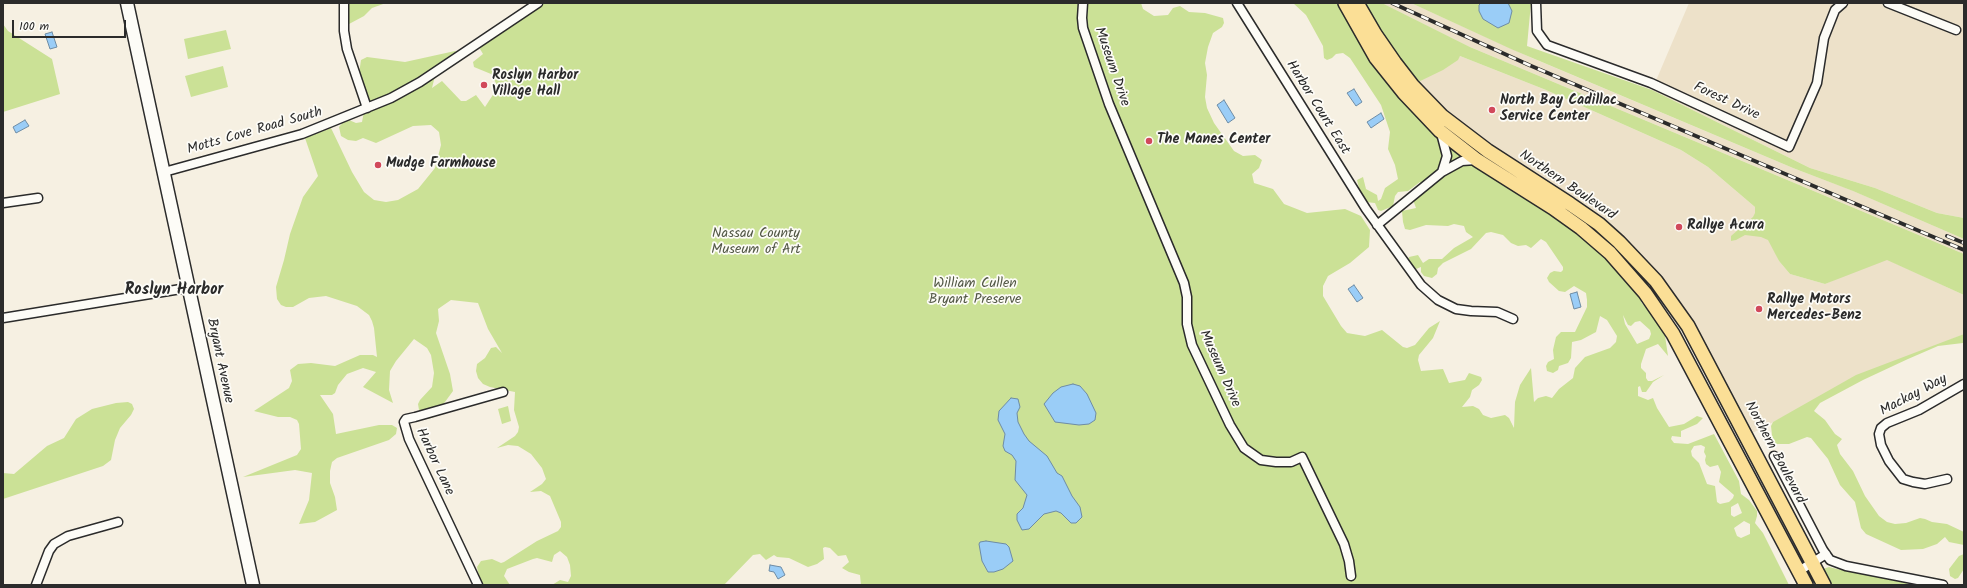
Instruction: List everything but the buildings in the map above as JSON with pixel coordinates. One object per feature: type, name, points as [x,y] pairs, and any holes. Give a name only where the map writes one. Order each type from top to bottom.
[{"type":"main road","name":"Bryant Avenue","points":[[127,3],[164,172],[187,288],[253,585]]},
{"type":"main road","name":"Northern Boulevard","points":[[1345,3],[1376,58],[1404,93],[1440,131],[1477,160],[1553,208],[1599,243],[1645,293],[1673,334],[1804,581]]},
{"type":"main road","name":"Northern Boulevard","points":[[1357,3],[1374,34],[1395,63],[1412,85],[1442,116],[1488,151],[1599,224],[1651,275],[1688,326],[1826,585]]},
{"type":"main road","points":[[1673,334],[1688,326]]},
{"type":"street","points":[[344,3],[344,31],[348,49],[367,108]]},
{"type":"street","name":"Motts Cove Road South","points":[[164,172],[281,140],[331,124],[367,108],[420,82],[538,3]]},
{"type":"street","name":"Museum Drive","points":[[1083,3],[1083,28],[1109,104],[1184,283],[1187,297],[1187,324],[1192,345],[1230,425],[1244,448],[1260,460],[1291,462],[1302,457],[1344,544],[1349,561],[1351,576]]},
{"type":"street","name":"Forest Drive","points":[[1536,3],[1537,31],[1547,45],[1651,83],[1789,147],[1817,83],[1824,38],[1835,10],[1843,3]]},
{"type":"street","points":[[1888,3],[1956,30]]},
{"type":"street","name":"Harbor Court East","points":[[1237,4],[1377,225],[1421,285],[1438,300],[1447,305],[1464,311],[1497,312],[1513,319]]},
{"type":"street","points":[[1440,131],[1447,156],[1442,172]]},
{"type":"street","points":[[1377,225],[1442,172],[1462,162],[1477,160]]},
{"type":"street","points":[[3,203],[38,198]]},
{"type":"street","points":[[3,318],[187,288]]},
{"type":"street","name":"Mackay Way","points":[[1947,479],[1925,484],[1913,482],[1904,478],[1897,473],[1886,456],[1879,440],[1879,434],[1881,428],[1887,423],[1919,410],[1964,384]]},
{"type":"street","name":"Harbor Lane","points":[[478,585],[409,439],[404,422],[406,419],[415,416],[504,392]]},
{"type":"street","points":[[1774,456],[1826,554],[1835,563],[1943,585]]},
{"type":"street","points":[[36,585],[49,551],[54,544],[68,536],[118,522]]},
{"type":"street","points":[[1804,581],[1826,554]]},
{"type":"shaded area","points":[[1382,3],[1411,3],[1532,58],[1793,168],[1851,190],[1964,239],[1964,254],[1470,47]]},
{"type":"shaded area","points":[[1689,3],[1964,3],[1964,218],[1937,213],[1875,188],[1810,168],[1652,90]]},
{"type":"shaded area","points":[[1460,56],[1546,90],[1681,150],[1708,167],[1755,207],[1779,261],[1790,274],[1825,284],[1884,258],[1964,295],[1964,334],[1851,381],[1747,436],[1688,326],[1619,242],[1512,168],[1412,85]]},
{"type":"green space","points":[[344,3],[386,3],[372,8],[364,16],[349,24],[343,19]]},
{"type":"green space","name":"William Cullen Bryant Preserve","points":[[538,3],[1141,3],[1143,9],[1154,16],[1168,15],[1173,8],[1180,6],[1189,12],[1205,13],[1223,18],[1224,23],[1222,27],[1213,33],[1208,47],[1205,63],[1207,75],[1205,97],[1207,108],[1214,123],[1234,151],[1243,156],[1255,155],[1262,160],[1259,168],[1252,174],[1254,183],[1273,189],[1284,204],[1307,213],[1345,209],[1361,216],[1370,230],[1369,247],[1350,263],[1328,276],[1323,286],[1323,296],[1341,326],[1347,333],[1365,336],[1382,330],[1403,347],[1407,348],[1415,345],[1429,328],[1440,321],[1433,338],[1419,355],[1418,360],[1421,371],[1443,369],[1449,383],[1465,380],[1469,373],[1481,377],[1482,380],[1479,385],[1472,390],[1470,397],[1462,407],[1473,406],[1479,409],[1483,415],[1491,418],[1505,415],[1509,418],[1514,428],[1515,402],[1520,385],[1531,368],[1534,402],[1538,398],[1546,396],[1552,398],[1559,389],[1573,378],[1575,368],[1585,357],[1610,348],[1616,342],[1617,336],[1607,320],[1600,316],[1596,332],[1581,340],[1572,342],[1571,358],[1568,363],[1559,366],[1558,370],[1553,373],[1547,371],[1546,366],[1548,362],[1554,359],[1553,350],[1556,337],[1561,332],[1575,332],[1587,307],[1587,300],[1586,293],[1574,286],[1565,292],[1559,291],[1549,282],[1547,278],[1550,273],[1554,271],[1561,272],[1563,267],[1546,242],[1541,239],[1531,248],[1526,245],[1518,246],[1511,243],[1503,235],[1491,232],[1486,233],[1471,249],[1443,263],[1438,268],[1437,274],[1432,278],[1424,276],[1421,272],[1421,267],[1416,269],[1412,266],[1408,260],[1409,257],[1418,255],[1423,263],[1429,259],[1442,259],[1454,248],[1473,237],[1466,232],[1464,226],[1454,224],[1448,226],[1426,225],[1410,230],[1405,229],[1402,211],[1416,208],[1413,200],[1421,184],[1420,182],[1408,191],[1398,192],[1395,196],[1393,206],[1381,211],[1378,210],[1375,203],[1366,202],[1360,192],[1357,180],[1363,177],[1366,189],[1377,195],[1378,201],[1381,199],[1385,188],[1398,179],[1395,165],[1388,149],[1390,132],[1381,105],[1350,58],[1343,53],[1336,54],[1327,60],[1324,58],[1323,46],[1306,15],[1293,3],[1345,3],[1425,117],[1581,228],[1642,297],[1641,302],[1664,329],[1668,356],[1658,344],[1646,349],[1641,368],[1646,373],[1646,378],[1648,381],[1652,381],[1664,375],[1653,382],[1646,392],[1642,392],[1640,386],[1638,387],[1638,396],[1648,400],[1653,398],[1657,408],[1669,427],[1684,424],[1697,416],[1703,418],[1697,424],[1681,431],[1681,437],[1672,436],[1671,439],[1674,443],[1688,444],[1714,434],[1739,481],[1741,494],[1749,500],[1757,511],[1755,523],[1763,533],[1789,585],[861,585],[860,575],[842,568],[849,562],[846,555],[838,556],[830,548],[825,547],[823,548],[824,559],[817,564],[808,567],[789,558],[777,557],[774,555],[766,560],[760,554],[753,555],[724,585],[552,585],[560,580],[568,582],[571,576],[570,565],[567,557],[560,551],[554,555],[552,562],[537,558],[507,569],[504,576],[510,585],[481,585],[477,567],[481,561],[492,559],[501,563],[504,562],[537,541],[558,531],[561,527],[561,522],[550,496],[541,491],[530,492],[542,484],[546,479],[542,468],[531,454],[518,446],[508,445],[497,448],[515,436],[518,432],[519,427],[514,410],[515,392],[490,387],[483,384],[478,378],[476,371],[477,364],[485,358],[491,348],[496,347],[502,353],[488,329],[478,303],[451,300],[438,309],[439,321],[436,333],[450,374],[453,391],[434,417],[428,419],[424,418],[419,410],[418,404],[420,400],[432,387],[434,373],[431,355],[427,348],[414,339],[390,371],[389,390],[393,403],[363,387],[376,372],[363,368],[347,374],[338,385],[335,393],[332,395],[320,395],[333,414],[336,434],[379,425],[392,425],[397,428],[396,434],[389,440],[337,458],[332,462],[330,483],[335,497],[337,510],[315,522],[299,524],[309,500],[312,473],[295,470],[243,477],[297,455],[301,449],[299,424],[297,420],[290,417],[278,417],[254,411],[289,388],[292,381],[290,370],[298,364],[311,363],[335,366],[360,355],[373,355],[377,357],[372,321],[369,315],[357,306],[326,296],[309,298],[293,307],[281,305],[277,299],[276,287],[290,234],[303,197],[318,176],[305,138],[331,128],[352,172],[364,192],[374,200],[386,202],[398,200],[418,189],[435,168],[441,145],[439,132],[431,125],[413,126],[376,143],[363,138],[356,141],[348,140],[341,136],[339,127],[345,120],[356,123],[362,122],[365,106],[359,74],[361,60],[367,57],[405,62],[455,51],[458,53],[436,72],[432,88],[442,81],[461,101],[466,101],[476,95],[485,107],[498,87],[491,74],[474,67],[473,62],[483,54],[480,49],[481,44]],"holes":[[[1623,315],[1628,325],[1631,326],[1635,322],[1640,321],[1650,330],[1651,334],[1649,339],[1637,344],[1625,324]],[[1701,445],[1705,447],[1704,452],[1706,456],[1706,464],[1710,467],[1718,465],[1721,472],[1719,482],[1734,495],[1729,502],[1720,504],[1717,502],[1715,486],[1707,484],[1699,463],[1692,456],[1691,451],[1694,446]],[[1738,503],[1742,513],[1734,517],[1731,515],[1731,507]],[[1744,521],[1750,524],[1750,534],[1741,538],[1737,536],[1734,528]]]},
{"type":"green space","points":[[1357,3],[1382,3],[1470,47],[1964,254],[1964,295],[1887,260],[1825,284],[1790,274],[1779,261],[1768,240],[1761,237],[1745,235],[1731,241],[1731,236],[1753,217],[1755,207],[1708,167],[1681,150],[1546,90],[1460,56],[1458,60],[1443,70],[1412,85]]},
{"type":"green space","points":[[1411,3],[1531,3],[1527,46],[1652,90],[1810,168],[1875,188],[1937,213],[1964,218],[1964,239],[1853,191],[1793,168],[1511,49]]},
{"type":"green space","points":[[3,24],[8,31],[52,59],[60,94],[3,112]]},
{"type":"green space","points":[[226,30],[231,49],[188,59],[184,39]]},
{"type":"green space","points":[[223,66],[228,87],[191,97],[185,76]]},
{"type":"green space","points":[[1964,334],[1963,343],[1938,346],[1908,359],[1863,380],[1820,403],[1814,411],[1825,420],[1835,434],[1842,439],[1837,445],[1840,454],[1853,471],[1865,496],[1879,516],[1887,522],[1895,524],[1906,523],[1920,518],[1932,522],[1947,524],[1964,532],[1964,545],[1949,542],[1945,537],[1937,544],[1923,549],[1901,550],[1866,534],[1861,528],[1855,502],[1840,485],[1828,459],[1811,438],[1807,437],[1789,444],[1773,444],[1771,426],[1773,422],[1856,375]]},
{"type":"green space","points":[[128,402],[132,404],[134,409],[120,428],[115,440],[111,460],[103,466],[3,499],[3,473],[14,474],[47,446],[64,438],[76,419],[92,409],[116,403]]},
{"type":"green space","points":[[508,406],[511,421],[502,424],[498,409]]},
{"type":"green space","points":[[1964,554],[1964,569],[1958,578],[1955,579],[1950,576],[1949,569],[1959,556]]},
{"type":"green space","points":[[1829,567],[1916,585],[1827,585],[1820,570]]},
{"type":"water","points":[[1481,3],[1508,3],[1512,11],[1509,23],[1498,28],[1483,19],[1479,11],[1479,5]]},
{"type":"water","points":[[52,32],[57,47],[50,49],[45,34]]},
{"type":"water","points":[[1354,89],[1362,102],[1356,106],[1347,93]]},
{"type":"water","points":[[1224,100],[1235,118],[1228,123],[1217,105]]},
{"type":"water","points":[[1381,113],[1384,119],[1371,128],[1367,122]]},
{"type":"water","points":[[25,120],[29,126],[16,133],[13,127]]},
{"type":"water","points":[[1354,285],[1363,298],[1357,302],[1348,289]]},
{"type":"water","points":[[1577,292],[1581,307],[1574,309],[1570,294]]},
{"type":"water","points":[[1073,384],[1080,386],[1087,394],[1096,413],[1095,420],[1089,424],[1079,425],[1055,422],[1044,404],[1053,393],[1061,387]]},
{"type":"water","points":[[1011,398],[1018,399],[1020,407],[1017,413],[1018,422],[1024,434],[1029,441],[1047,456],[1057,473],[1062,476],[1072,496],[1080,507],[1082,517],[1076,523],[1071,523],[1061,513],[1056,511],[1044,514],[1029,529],[1022,530],[1017,520],[1017,514],[1023,508],[1027,495],[1015,480],[1016,461],[1012,455],[1005,451],[1003,446],[1005,434],[998,420],[999,411]]},
{"type":"water","points":[[986,541],[1006,544],[1009,547],[1013,561],[1003,569],[988,572],[982,561],[979,544],[980,542]]},
{"type":"water","points":[[770,565],[781,567],[785,575],[778,579],[774,572],[769,571]]},
{"type":"railway","points":[[1392,3],[1529,65],[1964,250]]},
{"type":"railway","points":[[1947,236],[1964,243]]},
{"type":"place","name":"Roslyn Harbor Village Hall","points":[[484,85]]},
{"type":"place","name":"North Bay Cadillac Service Center","points":[[1492,110]]},
{"type":"place","name":"The Manes Center","points":[[1149,141]]},
{"type":"place","name":"Mudge Farmhouse","points":[[378,165]]},
{"type":"place","name":"Rallye Acura","points":[[1679,227]]},
{"type":"place","name":"Rallye Motors Mercedes-Benz","points":[[1759,309]]},
{"type":"district","name":"Roslyn Harbor","points":[[174,291]]},
{"type":"park label","name":"Nassau County Museum of Art","points":[[756,244]]}]
